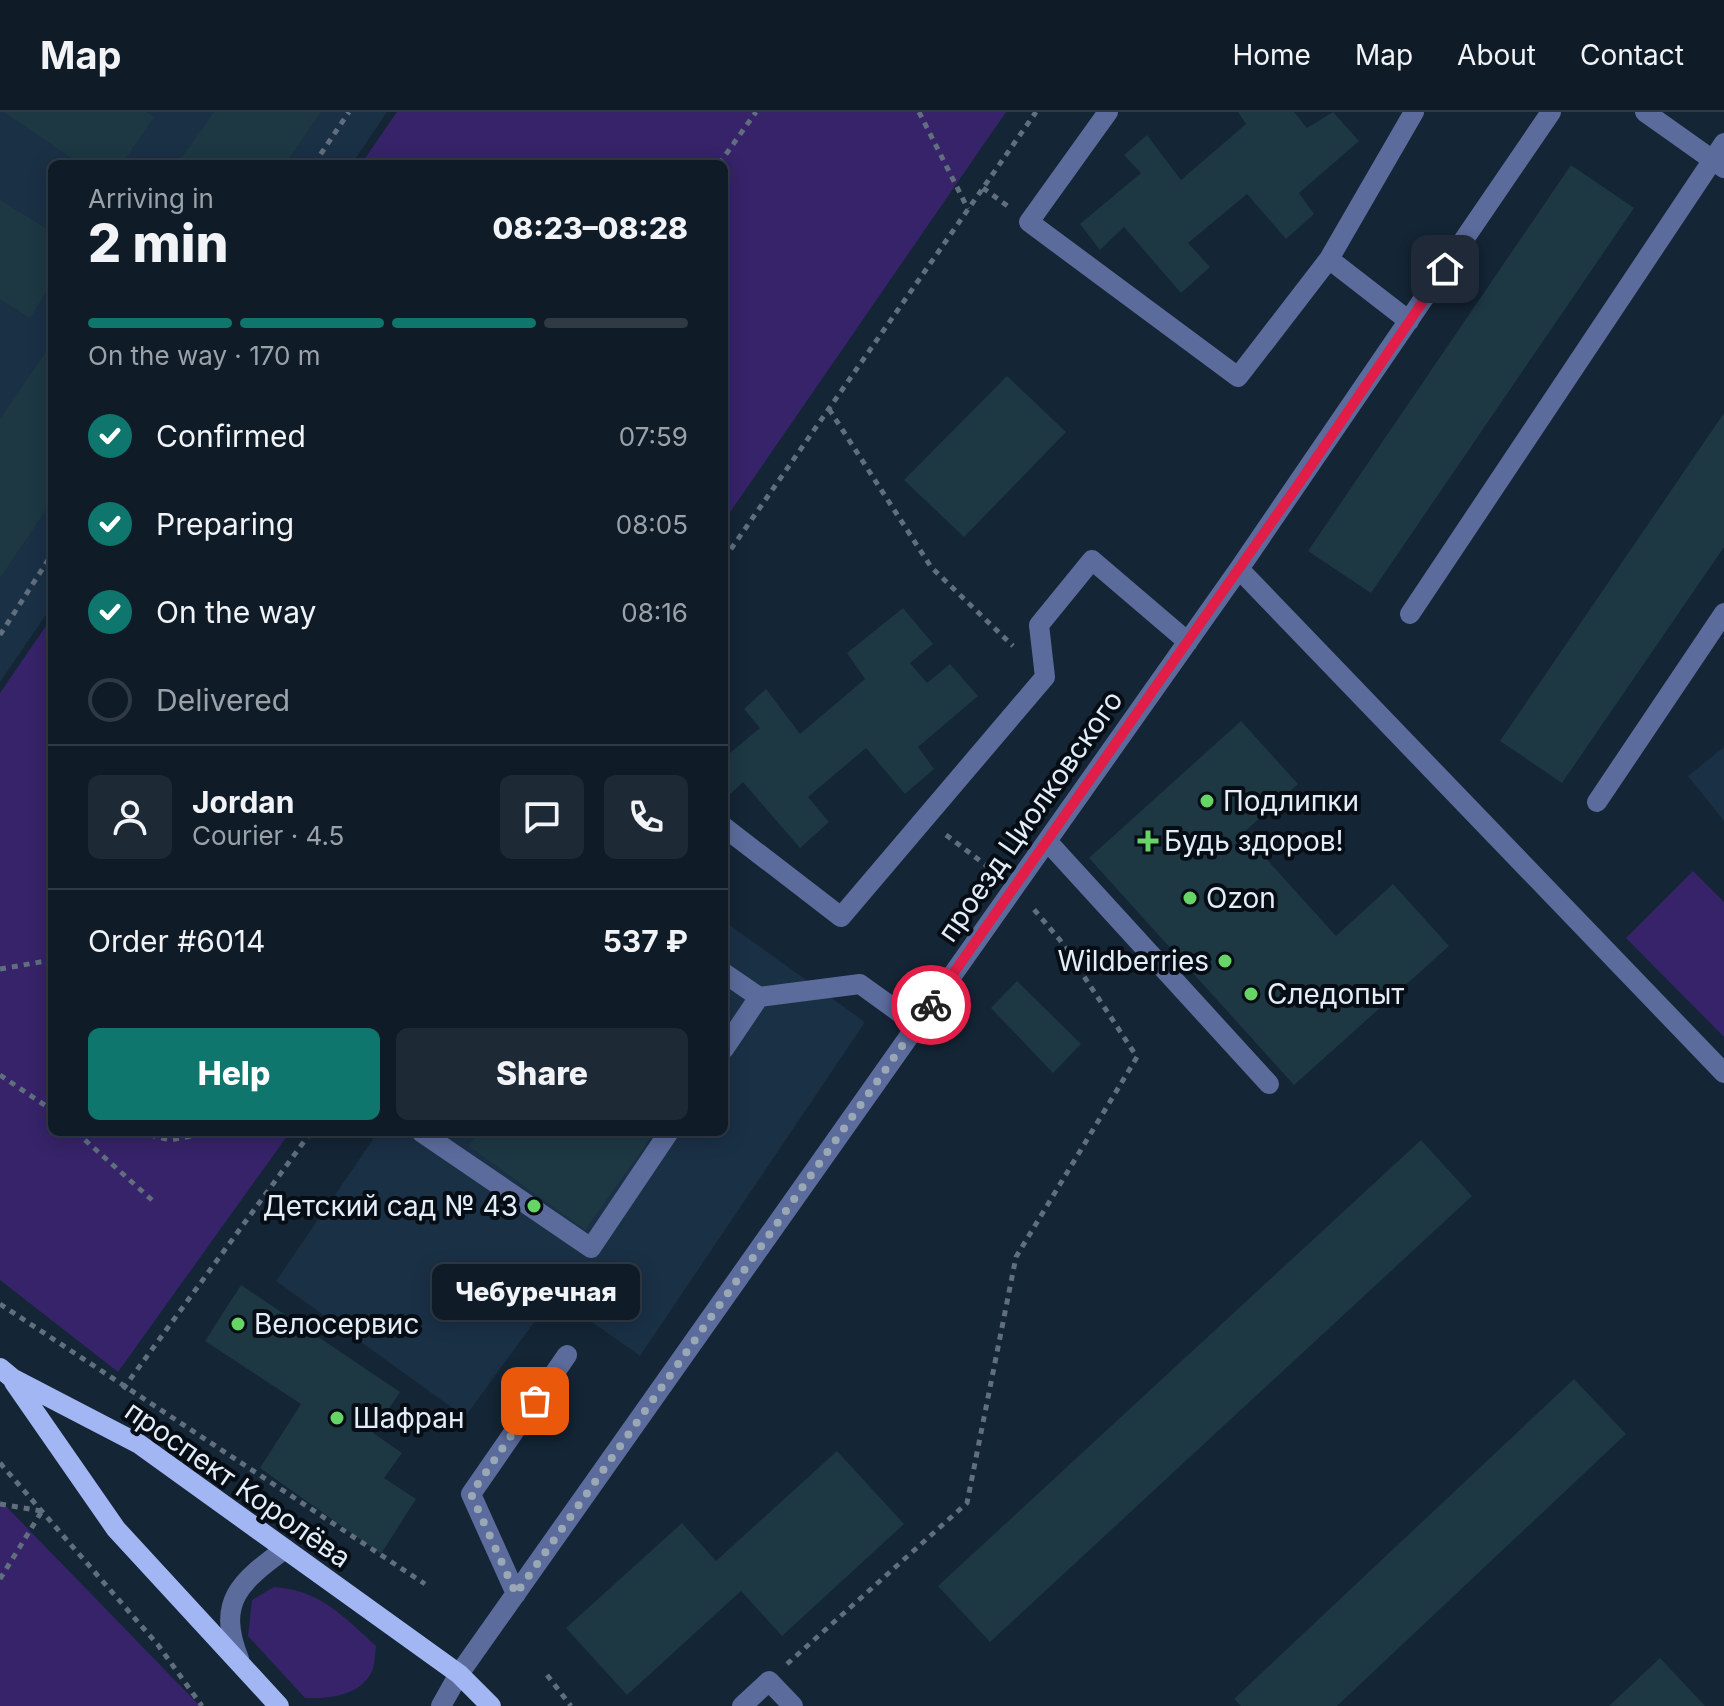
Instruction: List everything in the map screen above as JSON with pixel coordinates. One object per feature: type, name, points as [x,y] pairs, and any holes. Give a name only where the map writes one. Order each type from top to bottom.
[{"type":"main road","name":"проспект Королёва","points":[[6,1373],[139,1444],[459,1674],[491,1706]]},
{"type":"main road","name":"проспект Королёва","points":[[6,1373],[116,1529],[239,1659],[279,1706]]},
{"type":"street","points":[[1108,112],[1029,222],[1238,377],[1329,259],[1414,112]]},
{"type":"street","name":"проезд Циолковского","points":[[441,1706],[459,1674],[1239,569],[1551,112]]},
{"type":"street","points":[[1410,614],[1720,157],[1645,112]]},
{"type":"street","points":[[1329,259],[1409,321]]},
{"type":"street","points":[[728,830],[841,917],[1045,677],[1039,625],[1092,560],[1188,642]]},
{"type":"street","points":[[1239,569],[1724,1073]]},
{"type":"street","points":[[1597,802],[1724,613]]},
{"type":"street","points":[[1047,841],[1269,1084]]},
{"type":"street","points":[[728,976],[759,997],[860,984],[917,1025]]},
{"type":"street","points":[[728,1043],[759,997]]},
{"type":"street","points":[[427,1136],[591,1248],[666,1136]]},
{"type":"street","points":[[516,1594],[471,1494],[567,1355]]},
{"type":"street","points":[[239,1659],[229,1633],[229,1610],[246,1578],[285,1549]]},
{"type":"street","points":[[742,1706],[769,1681],[793,1706]]},
{"type":"path","points":[[317,160],[349,112]]},
{"type":"path","points":[[722,160],[756,112]]},
{"type":"path","points":[[919,112],[968,209]]},
{"type":"path","points":[[728,553],[1036,112]]},
{"type":"path","points":[[829,409],[931,567],[1045,677]]},
{"type":"path","points":[[0,635],[48,560]]},
{"type":"path","points":[[769,1681],[967,1503],[1016,1257],[1137,1057],[1060,940],[1014,887],[924,820]]},
{"type":"path","points":[[0,969],[48,961]]},
{"type":"path","points":[[0,1075],[48,1107]]},
{"type":"path","points":[[80,1136],[152,1200]]},
{"type":"path","points":[[154,1136],[170,1140],[191,1136]]},
{"type":"path","points":[[123,1389],[308,1136]]},
{"type":"path","points":[[0,1304],[123,1389],[425,1584]]},
{"type":"path","points":[[0,1463],[158,1645],[202,1706]]},
{"type":"path","points":[[0,1504],[42,1511]]},
{"type":"path","points":[[0,1579],[42,1511]]},
{"type":"path","points":[[547,1675],[571,1706]]},
{"type":"shaded area","points":[[0,112],[387,112],[355,160],[48,160],[48,612],[0,682]]},
{"type":"shaded area","points":[[397,112],[1006,112],[728,515],[728,160],[364,160]]},
{"type":"shaded area","points":[[48,623],[48,1136],[287,1136],[118,1372],[0,1280],[0,693]]},
{"type":"shaded area","points":[[1724,747],[1724,821],[1688,776]]},
{"type":"shaded area","points":[[1693,871],[1724,902],[1724,1037],[1626,938]]},
{"type":"shaded area","name":"Детский сад № 43","points":[[728,924],[865,1022],[640,1356],[554,1295],[465,1417],[276,1281],[375,1136],[728,1136]]},
{"type":"shaded area","points":[[0,1500],[200,1706],[0,1706]]},
{"type":"shaded area","points":[[274,1587],[318,1599],[376,1646],[372,1671],[360,1686],[343,1694],[305,1698],[248,1636],[252,1600]]},
{"type":"building","points":[[4,112],[146,112],[154,117],[125,160],[74,160]]},
{"type":"building","points":[[214,112],[321,112],[288,160],[180,160]]},
{"type":"building","points":[[1238,112],[1294,112],[1307,128],[1333,112],[1359,141],[1299,193],[1314,214],[1286,239],[1247,194],[1188,243],[1210,267],[1181,293],[1124,227],[1100,250],[1080,224],[1141,173],[1124,155],[1147,135],[1181,180],[1246,124]]},
{"type":"building","points":[[1571,165],[1634,208],[1371,593],[1308,551]]},
{"type":"building","points":[[0,200],[48,230],[48,289],[30,318],[0,299]]},
{"type":"building","points":[[48,349],[48,507],[0,578],[0,419]]},
{"type":"building","points":[[1007,376],[1066,432],[964,537],[904,480]]},
{"type":"building","points":[[1724,413],[1724,547],[1562,783],[1500,741]]},
{"type":"building","points":[[903,608],[933,644],[910,663],[927,683],[950,664],[978,696],[918,747],[934,769],[905,794],[866,748],[808,797],[829,822],[800,848],[743,782],[728,796],[728,755],[760,728],[744,709],[766,689],[800,734],[865,679],[847,653]]},
{"type":"building","points":[[1241,721],[1298,784],[1243,833],[1336,936],[1393,884],[1449,946],[1294,1085],[1089,858]]},
{"type":"building","points":[[1017,981],[1081,1044],[1053,1073],[991,1008]]},
{"type":"building","points":[[476,1136],[652,1136],[585,1230],[469,1146]]},
{"type":"building","points":[[1421,1140],[1472,1196],[990,1642],[938,1586]]},
{"type":"building","name":"Шафран","points":[[241,1285],[400,1392],[373,1433],[402,1453],[384,1478],[416,1499],[381,1554],[260,1468],[301,1404],[205,1341]]},
{"type":"building","points":[[1574,1379],[1626,1434],[1337,1706],[1241,1706],[1234,1699]]},
{"type":"building","points":[[837,1451],[904,1524],[782,1636],[741,1591],[627,1695],[566,1628],[682,1523],[716,1561]]},
{"type":"building","points":[[1660,1658],[1705,1706],[1609,1706]]},
{"type":"way so far","points":[[535,1401],[471,1494],[516,1594],[931,1005]]},
{"type":"place","name":"Подлипки","points":[[1207,801]]},
{"type":"place","name":"Будь здоров!","points":[[1148,841]]},
{"type":"place","name":"Ozon","points":[[1190,898]]},
{"type":"place","name":"Wildberries","points":[[1225,961]]},
{"type":"place","name":"Следопыт","points":[[1251,994]]},
{"type":"place","name":"Детский сад № 43","points":[[534,1206]]},
{"type":"place","name":"Велосервис","points":[[238,1324]]},
{"type":"place","name":"Чебуречная","points":[[535,1401]]},
{"type":"place","name":"Шафран","points":[[337,1418]]},
{"type":"route","points":[[931,1005],[1300,482],[1445,269]]}]
